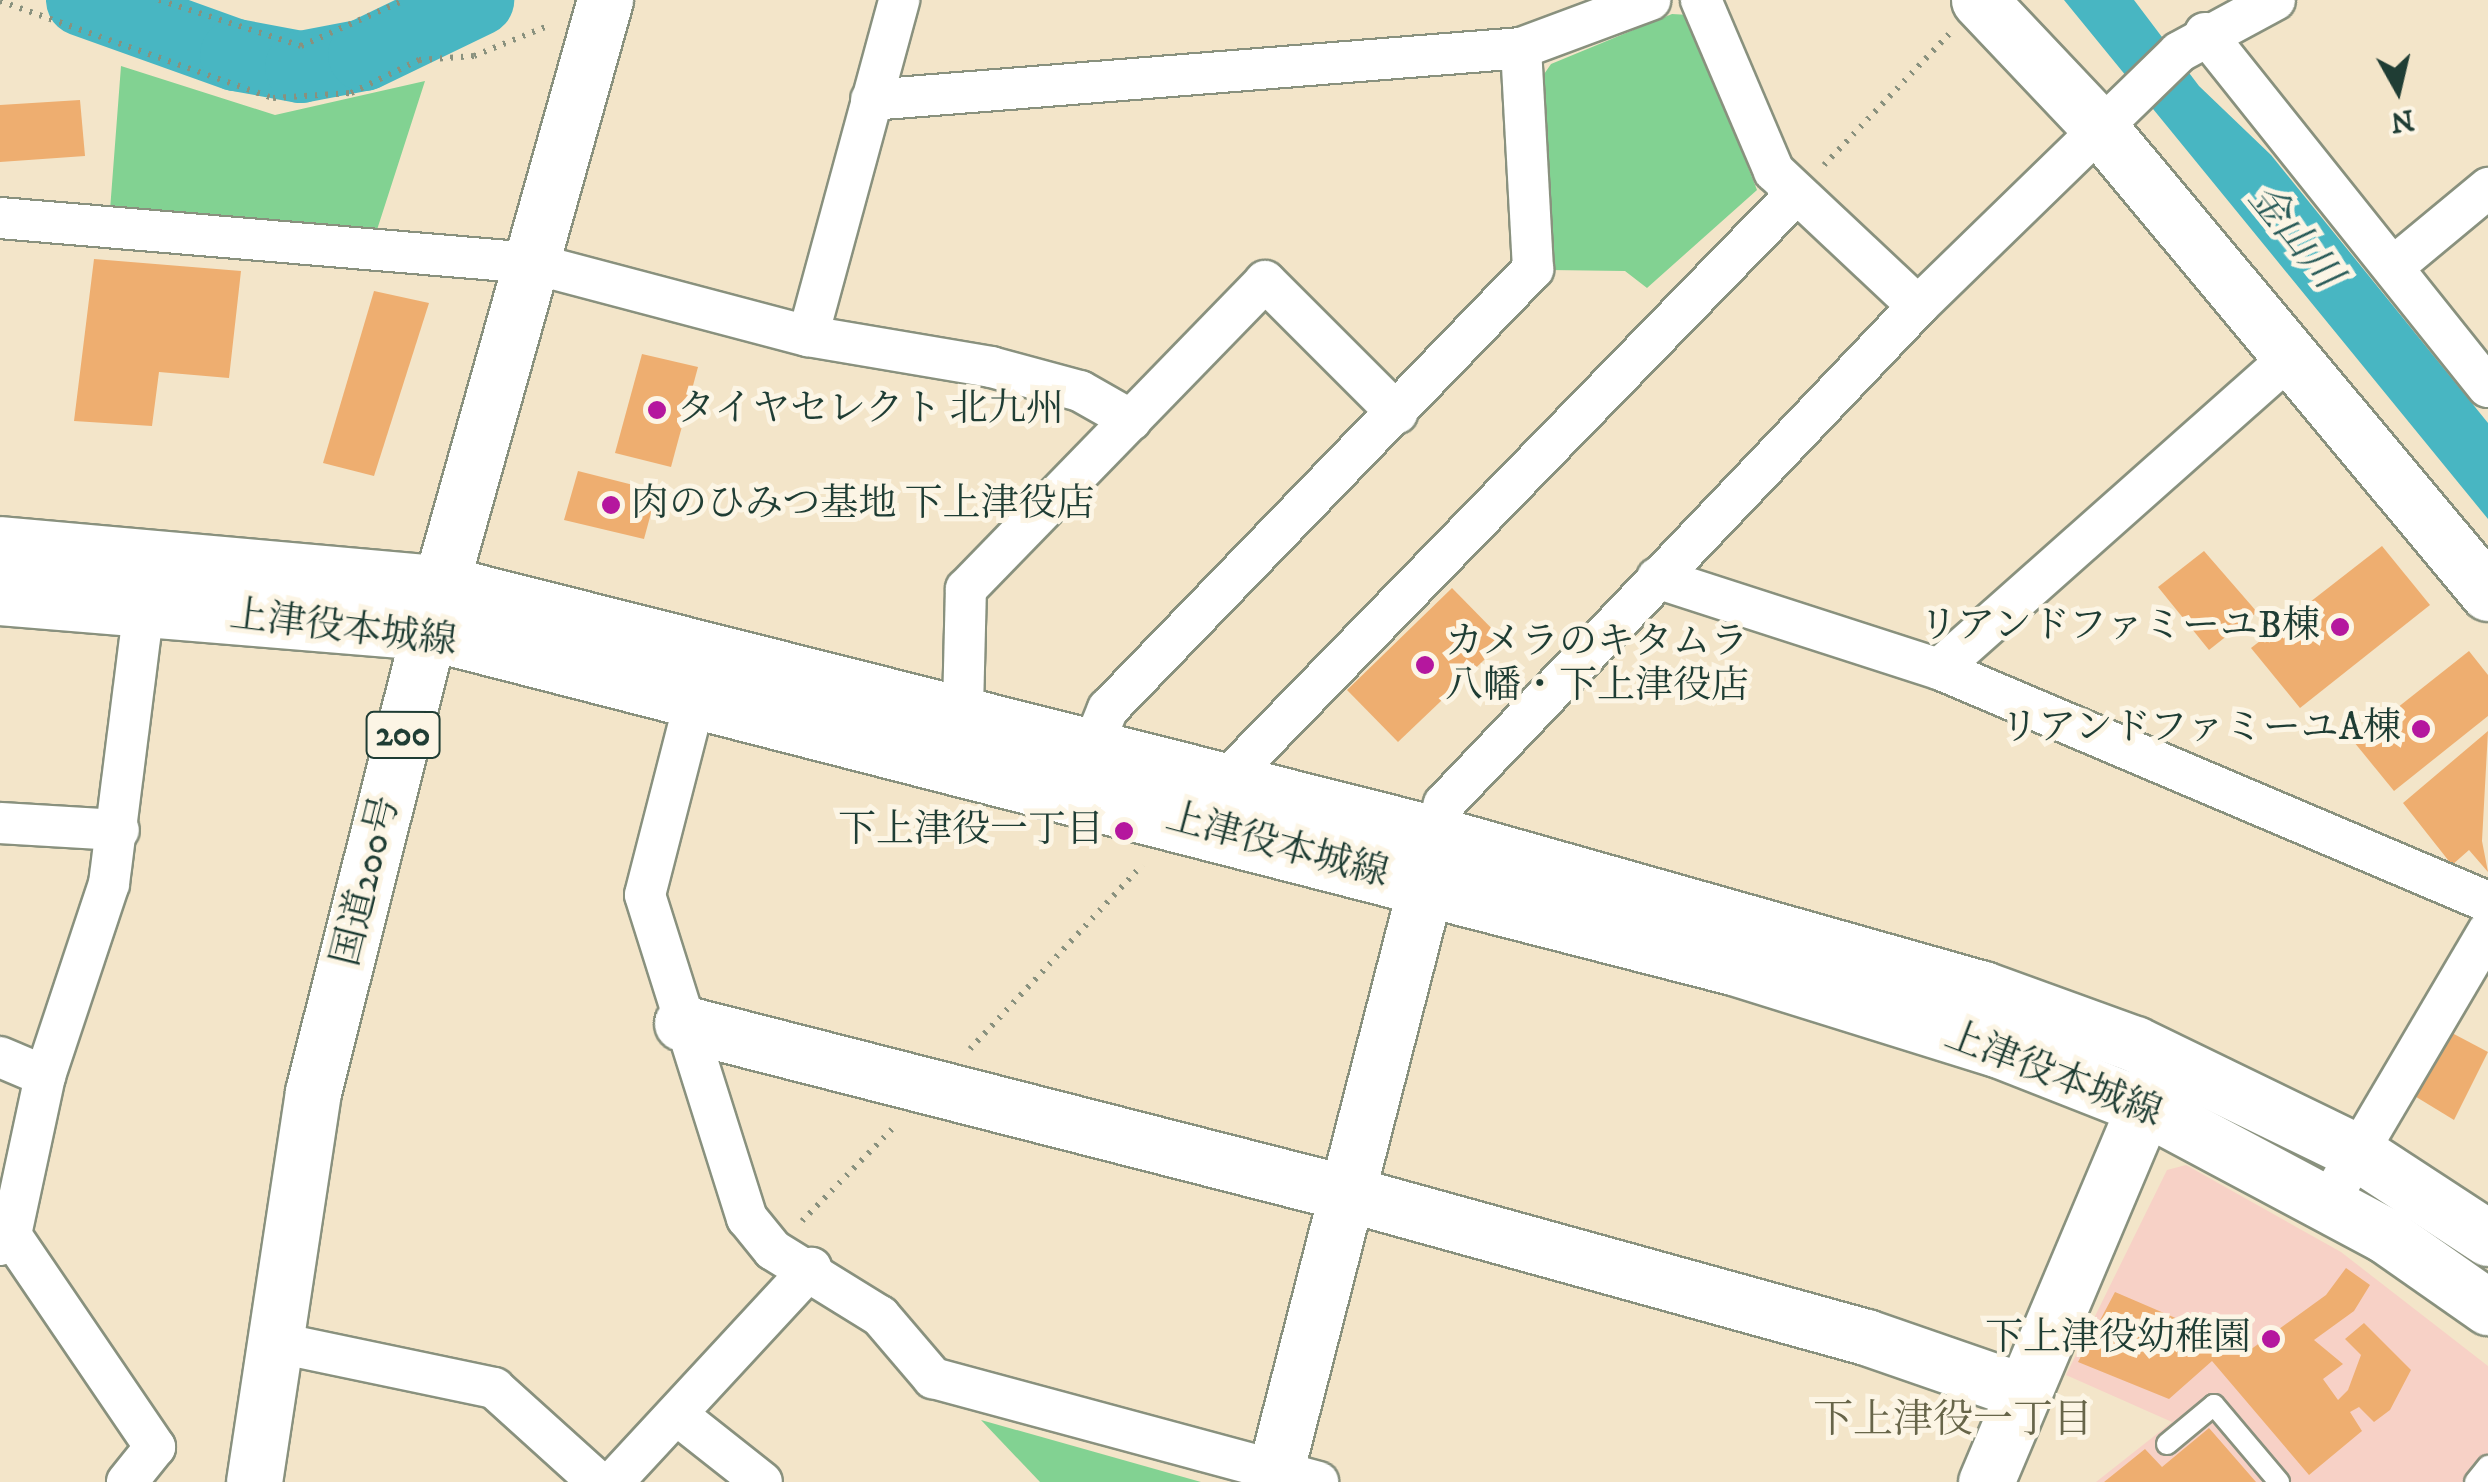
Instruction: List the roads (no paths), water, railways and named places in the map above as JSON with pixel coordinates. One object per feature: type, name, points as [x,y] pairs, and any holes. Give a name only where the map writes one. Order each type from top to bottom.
[{"type":"main road","name":"国道200号","points":[[254,1482],[313,1092],[435,608],[606,0]]},
{"type":"main road","points":[[1979,1],[2110,115],[2288,359],[2488,592]]},
{"type":"main road","name":"上津役本城線","points":[[0,544],[148,582],[435,608],[963,709],[1228,778],[1429,859],[1752,973],[1997,1049],[2155,1083],[2355,1151],[2488,1238]]},
{"type":"main road","name":"上津役本城線","points":[[0,597],[148,582]]},
{"type":"main road","name":"上津役本城線","points":[[435,608],[695,700],[1429,859]]},
{"type":"main road","points":[[1297,1475],[1342,1192],[1429,859]]},
{"type":"main road","points":[[682,1023],[1342,1192],[1866,1337],[2019,1390]]},
{"type":"main road","points":[[1986,1482],[2019,1390],[2155,1083]]},
{"type":"main road","name":"上津役本城線","points":[[2155,1083],[2328,1203],[2488,1307]]},
{"type":"street","points":[[808,336],[899,0]]},
{"type":"street","points":[[871,100],[1521,48],[1650,0]]},
{"type":"street","points":[[1701,0],[1774,171],[1795,195],[1918,306]]},
{"type":"street","points":[[1429,859],[1444,804],[1918,306],[2110,115],[2192,43],[2275,0]]},
{"type":"street","points":[[2192,43],[2393,266],[2488,387]]},
{"type":"street","points":[[1094,743],[1108,709],[1533,268],[1521,48]]},
{"type":"street","points":[[2393,266],[2488,188]]},
{"type":"street","points":[[1228,778],[1795,195]]},
{"type":"street","points":[[0,218],[531,263],[808,336],[991,367],[1080,390],[1130,420]]},
{"type":"street","points":[[963,709],[966,589],[1265,281],[1397,413]]},
{"type":"street","points":[[1939,669],[2288,359]]},
{"type":"street","points":[[1656,578],[1939,669],[2488,902]]},
{"type":"street","points":[[126,1482],[154,1447],[4,1231],[45,1076],[120,830],[148,582]]},
{"type":"street","points":[[695,700],[645,895],[746,1218],[773,1250],[811,1268],[880,1316],[934,1378],[1297,1475]]},
{"type":"street","points":[[0,823],[120,830]]},
{"type":"street","points":[[2328,1203],[2355,1151],[2488,931]]},
{"type":"street","points":[[0,1057],[45,1076]]},
{"type":"street","points":[[613,1482],[680,1418],[811,1268]]},
{"type":"street","points":[[274,1342],[494,1388],[598,1482]]},
{"type":"street","points":[[680,1418],[762,1482]]},
{"type":"lane","points":[[2167,1444],[2214,1405],[2279,1482]]},
{"type":"lane","points":[[2476,1482],[2488,1466]]},
{"type":"water","name":"金山川","points":[[2064,0],[2134,0],[2199,86],[2271,155],[2488,423],[2488,519]]},
{"type":"waterway","points":[[82,0],[236,55],[301,67],[364,55],[478,0]]},
{"type":"place","name":"タイヤセレクト 北九州","points":[[657,410]]},
{"type":"place","name":"肉のひみつ基地 下上津役店","points":[[611,505]]},
{"type":"place","name":"リアンドファミーユB棟","points":[[2340,627]]},
{"type":"place","name":"カメラのキタムラ 八幡・下上津役店","points":[[1425,665]]},
{"type":"place","name":"リアンドファミーユA棟","points":[[2421,729]]},
{"type":"place","name":"下上津役一丁目","points":[[1124,831]]},
{"type":"place","name":"下上津役幼稚園","points":[[2271,1339]]},
{"type":"district","name":"下上津役一丁目","points":[[1953,1421]]}]
